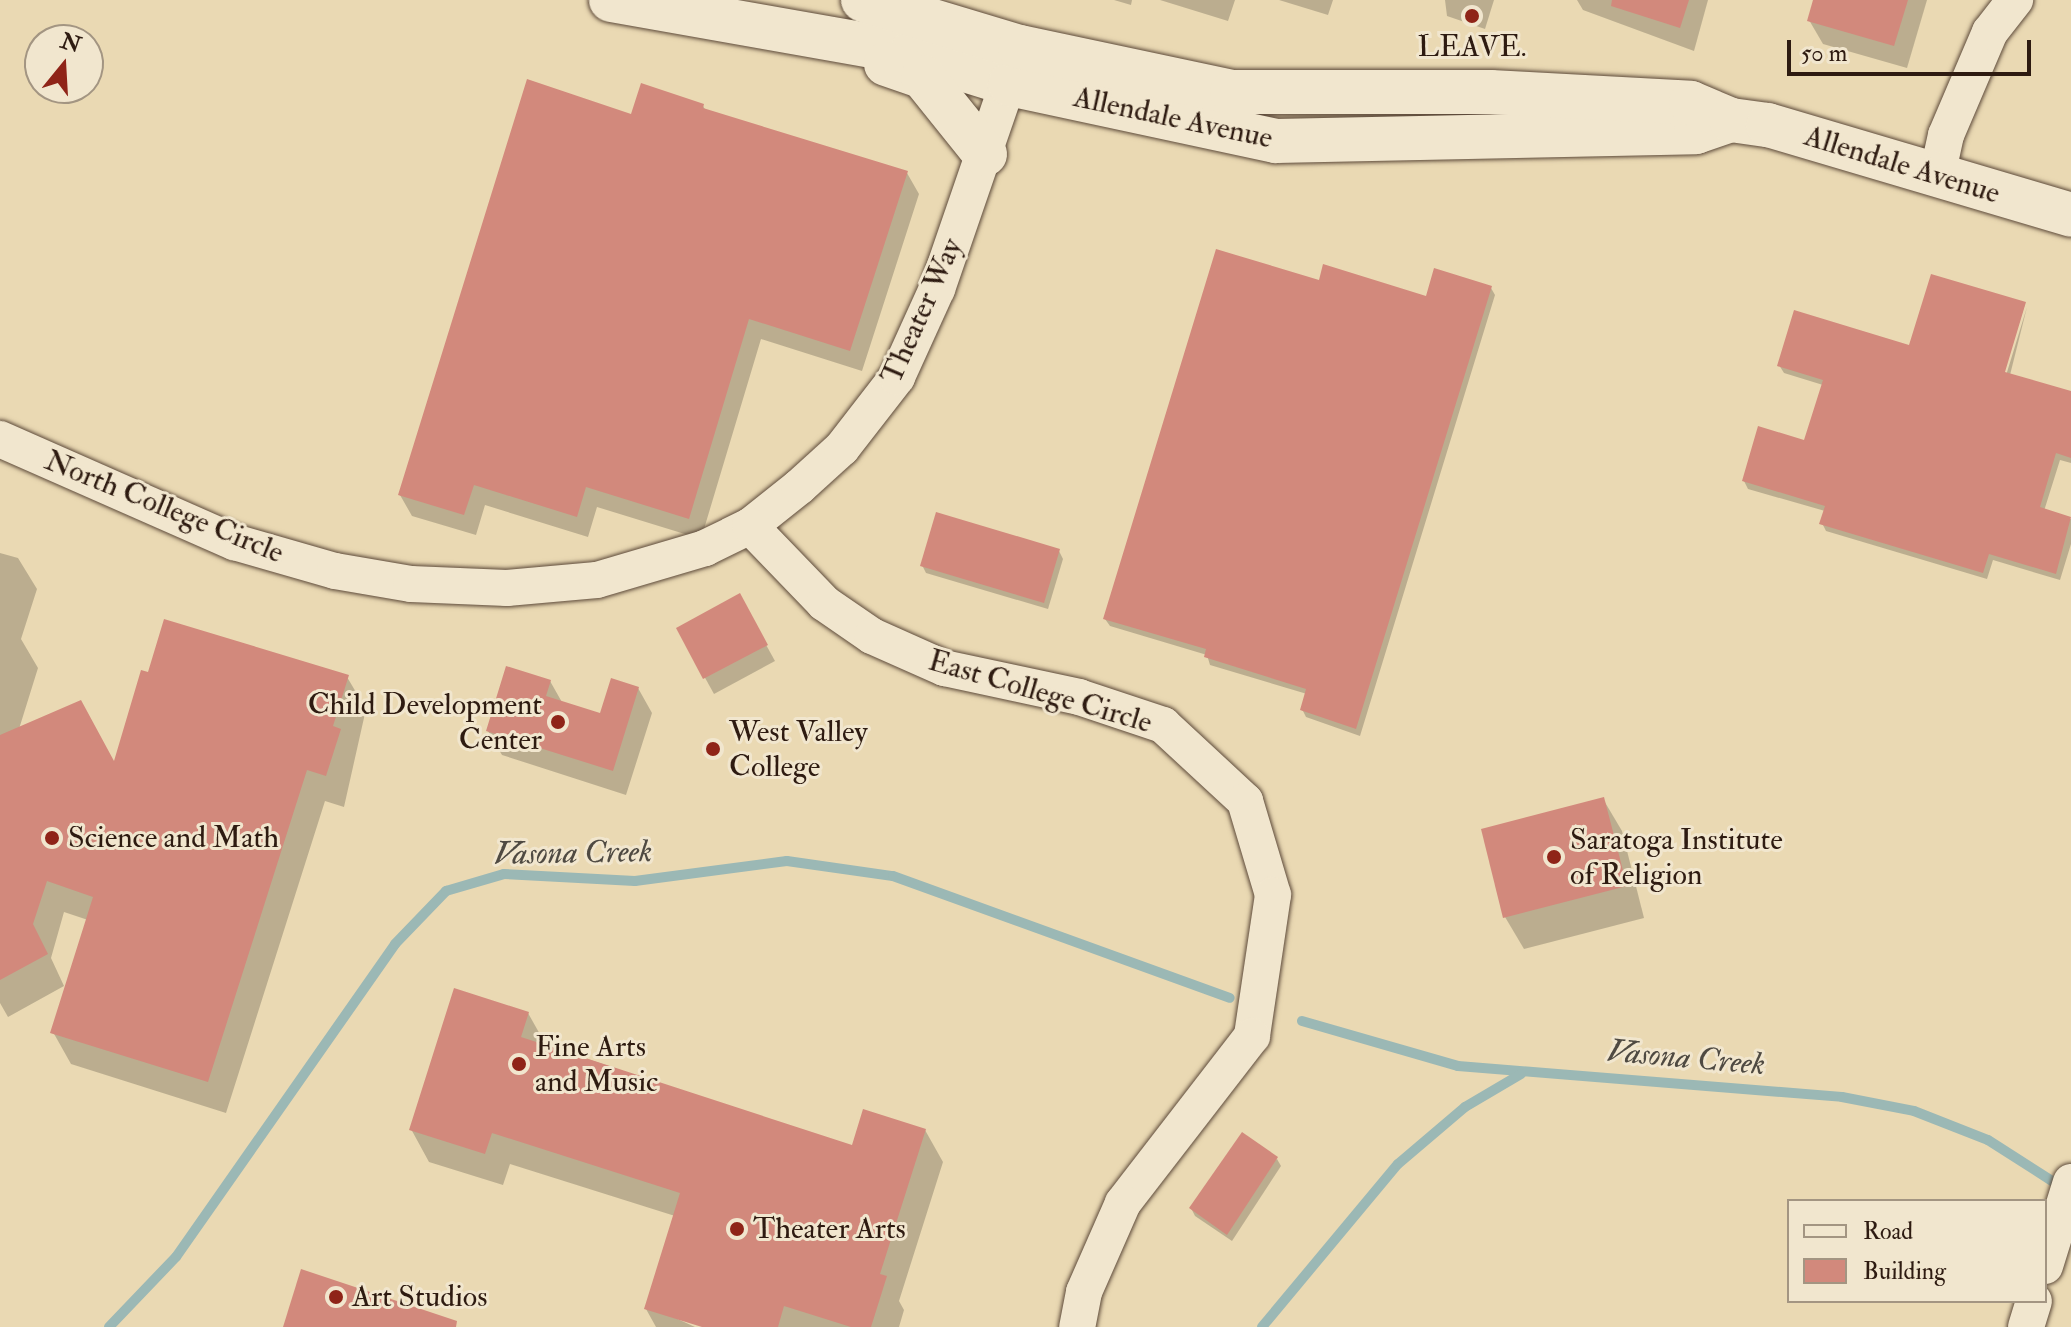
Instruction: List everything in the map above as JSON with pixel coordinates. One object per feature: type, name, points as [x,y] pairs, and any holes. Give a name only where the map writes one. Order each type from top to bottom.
[{"type":"street","name":"Allendale Avenue","points":[[611,0],[625,0],[911,53],[1232,92],[1491,92],[1691,103],[1731,120],[1768,125],[2071,215]]},
{"type":"street","name":"Allendale Avenue","points":[[863,0],[1015,66]]},
{"type":"street","points":[[1937,176],[1946,135],[1990,32],[2015,0]]},
{"type":"street","points":[[817,38],[923,77],[985,154]]},
{"type":"street","name":"Theater Way","points":[[750,526],[842,448],[897,377],[937,289],[1015,66]]},
{"type":"street","name":"North College Circle","points":[[0,439],[234,542],[335,571],[411,584],[507,588],[597,580],[705,548],[750,526]]},
{"type":"street","name":"East College Circle","points":[[750,526],[824,603],[883,643],[944,668],[1079,697],[1163,725],[1245,801],[1273,895],[1252,1036],[1123,1203],[1084,1292],[1077,1327]]},
{"type":"street","points":[[2047,1260],[2071,1182]]},
{"type":"street","points":[[2026,1327],[2033,1303]]},
{"type":"building","points":[[1612,0],[1689,0],[1680,28],[1611,6]]},
{"type":"building","points":[[1813,0],[1908,0],[1894,46],[1807,21]]},
{"type":"building","points":[[527,79],[631,114],[641,83],[704,104],[703,108],[908,171],[850,351],[749,319],[689,519],[586,487],[577,517],[474,485],[464,515],[398,495]]},
{"type":"building","points":[[1216,249],[1319,280],[1323,264],[1426,296],[1434,268],[1492,286],[1356,729],[1300,710],[1306,689],[1204,657],[1206,649],[1103,619]]},
{"type":"building","points":[[1931,274],[2026,302],[2005,372],[2071,391],[2071,458],[2056,453],[2040,507],[2071,517],[2056,574],[1989,554],[1983,573],[1819,524],[1825,506],[1742,481],[1758,426],[1804,440],[1823,380],[1777,366],[1794,310],[1909,345]]},
{"type":"building","points":[[936,512],[1060,549],[1044,603],[920,566]]},
{"type":"building","points":[[740,593],[768,645],[703,679],[676,628]]},
{"type":"building","points":[[164,619],[349,675],[333,726],[341,729],[326,776],[307,770],[208,1082],[50,1033],[93,897],[47,881],[33,924],[48,954],[0,980],[0,735],[81,700],[114,761],[141,670],[148,672]]},
{"type":"building","name":"Child Development Center","points":[[506,666],[551,680],[546,696],[600,713],[611,678],[639,687],[613,771],[486,731]]},
{"type":"building","name":"Saratoga Institute of Religion","points":[[1604,797],[1627,886],[1503,918],[1481,829]]},
{"type":"building","points":[[454,988],[529,1012],[521,1037],[852,1145],[863,1109],[926,1129],[880,1274],[887,1276],[871,1327],[851,1327],[784,1306],[778,1327],[702,1327],[644,1309],[680,1193],[492,1133],[485,1154],[409,1130]]},
{"type":"building","points":[[1242,1132],[1278,1157],[1227,1235],[1189,1208]]},
{"type":"building","name":"Art Studios","points":[[301,1269],[457,1321],[456,1327],[283,1327]]},
{"type":"waterway","name":"Vasona Creek","points":[[109,1327],[176,1257],[395,944],[446,891],[504,874],[635,881],[787,861],[893,876],[1230,998]]},
{"type":"waterway","name":"Vasona Creek","points":[[1302,1021],[1458,1066],[1842,1097],[1914,1111],[1988,1140],[2052,1181]]},
{"type":"waterway","points":[[1262,1327],[1398,1164],[1465,1107],[1521,1074]]},
{"type":"place","name":"LEAVE.","points":[[1472,16]]},
{"type":"place","name":"Child Development Center","points":[[558,722]]},
{"type":"place","name":"West Valley College","points":[[713,749]]},
{"type":"place","name":"Science and Math","points":[[52,838]]},
{"type":"place","name":"Saratoga Institute of Religion","points":[[1554,857]]},
{"type":"place","name":"Fine Arts and Music","points":[[519,1064]]},
{"type":"place","name":"Theater Arts","points":[[737,1229]]},
{"type":"place","name":"Art Studios","points":[[336,1297]]}]
